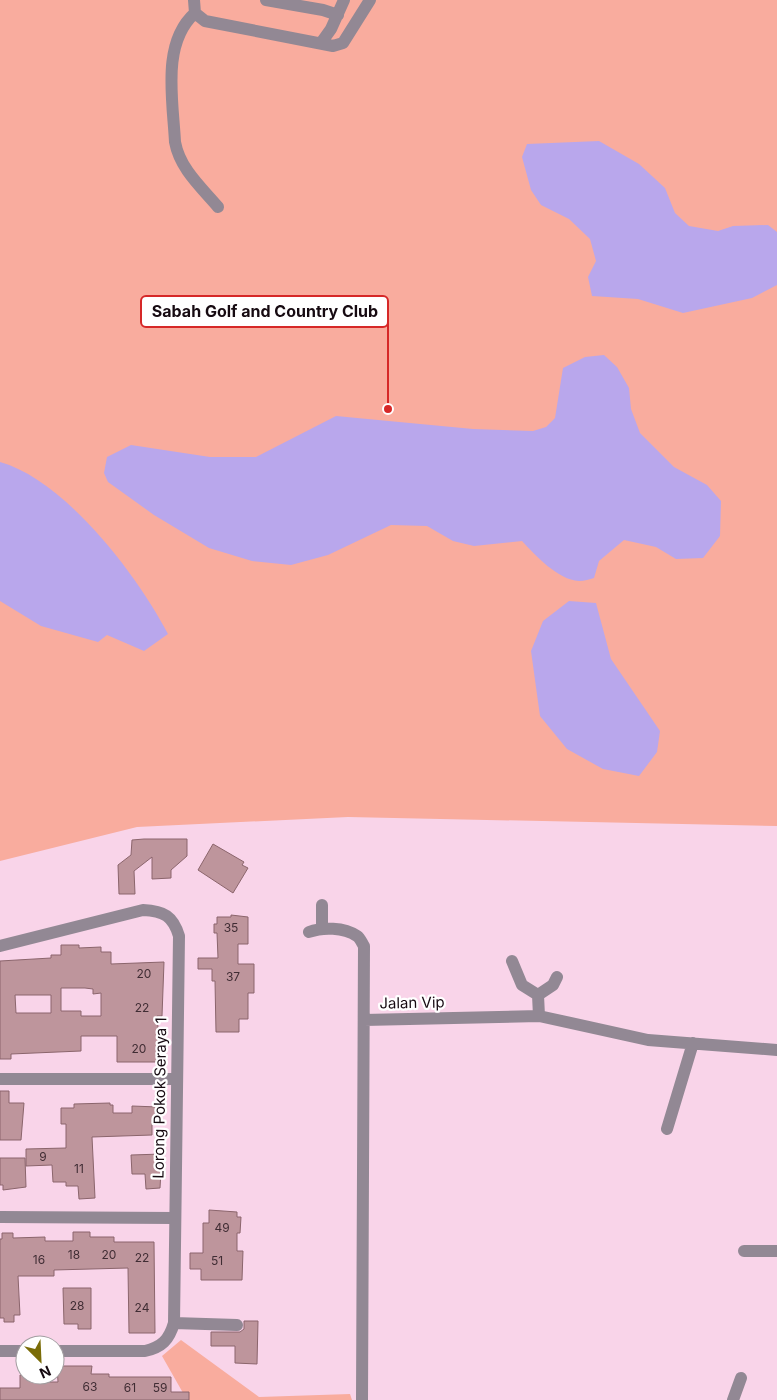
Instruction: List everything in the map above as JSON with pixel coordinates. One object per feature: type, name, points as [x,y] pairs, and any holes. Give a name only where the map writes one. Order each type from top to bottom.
[{"type":"street","points":[[266,0],[323,10],[338,15]]},
{"type":"street","points":[[321,43],[338,15],[344,0]]},
{"type":"street","points":[[218,207],[184,167],[177,155],[175,142],[172,61],[181,27],[195,6],[205,21],[333,46],[344,42],[370,0]]},
{"type":"street","points":[[322,905],[322,928]]},
{"type":"street","name":"Lorong Pokok Seraya 1","points":[[0,946],[143,910],[158,911],[167,915],[175,923],[179,936],[174,1323]]},
{"type":"street","points":[[309,932],[322,928],[357,936],[364,946],[364,1020]]},
{"type":"street","points":[[512,961],[522,985],[538,995]]},
{"type":"street","points":[[538,995],[553,985],[557,976]]},
{"type":"street","points":[[538,995],[539,1016]]},
{"type":"street","name":"Jalan Vip","points":[[362,1400],[364,1020],[539,1016],[648,1040],[777,1050]]},
{"type":"street","points":[[667,1129],[693,1043]]},
{"type":"street","points":[[0,1079],[176,1079]]},
{"type":"street","points":[[0,1217],[174,1218]]},
{"type":"street","points":[[744,1251],[777,1251]]},
{"type":"street","points":[[65,1351],[145,1351],[157,1348],[169,1338],[174,1323],[237,1325]]},
{"type":"street","points":[[0,1351],[15,1351]]},
{"type":"street","points":[[733,1400],[742,1378]]},
{"type":"shaded area","points":[[0,0],[777,0],[777,826],[348,817],[137,827],[0,861]]},
{"type":"shaded area","points":[[599,141],[639,164],[665,188],[675,213],[689,226],[718,231],[733,226],[768,225],[777,232],[777,285],[752,298],[683,313],[638,299],[592,296],[588,277],[596,261],[590,239],[569,219],[541,205],[531,190],[522,157],[527,144]]},
{"type":"shaded area","points":[[604,355],[617,367],[629,388],[631,409],[640,433],[674,467],[707,485],[721,501],[720,536],[703,558],[676,559],[656,547],[624,540],[599,561],[594,578],[579,581],[571,580],[555,572],[540,560],[522,541],[474,546],[453,541],[427,526],[391,525],[328,555],[291,565],[252,561],[209,548],[154,515],[108,482],[104,473],[107,457],[131,445],[210,457],[256,457],[336,416],[473,429],[533,431],[546,427],[555,418],[563,368],[585,357]]},
{"type":"shaded area","points":[[0,462],[25,472],[49,488],[74,509],[119,559],[155,611],[168,634],[144,651],[107,635],[98,642],[41,626],[0,601]]},
{"type":"shaded area","points":[[569,601],[596,603],[611,659],[660,731],[657,752],[639,776],[603,769],[567,749],[540,716],[531,651],[543,621]]},
{"type":"shaded area","points":[[181,1340],[259,1397],[350,1394],[352,1400],[187,1400],[162,1356]]},
{"type":"building","points":[[187,839],[187,856],[171,870],[171,878],[152,879],[152,857],[134,871],[135,894],[119,894],[118,865],[131,855],[132,840]]},
{"type":"building","points":[[213,844],[244,862],[242,865],[248,868],[233,893],[198,870]]},
{"type":"building","points":[[231,915],[248,917],[248,944],[238,944],[238,964],[254,964],[254,993],[248,993],[248,1019],[239,1019],[239,1032],[216,1032],[215,981],[212,981],[212,969],[198,969],[198,958],[218,958],[217,933],[214,933],[214,924],[217,924],[217,917],[231,917]]},
{"type":"building","points":[[61,945],[79,945],[79,948],[101,947],[101,952],[111,952],[111,964],[164,962],[162,1016],[157,1016],[161,1062],[117,1062],[117,1036],[81,1036],[81,1051],[11,1054],[11,1059],[0,1059],[0,961],[51,958],[51,955],[61,955]],"holes":[[[61,988],[85,988],[93,989],[93,994],[101,993],[101,1016],[81,1016],[81,1011],[61,1011]],[[15,995],[51,995],[51,1013],[16,1013]]]},
{"type":"building","points":[[0,1091],[9,1091],[9,1103],[24,1103],[21,1140],[0,1140]]},
{"type":"building","points":[[110,1103],[110,1105],[113,1105],[113,1113],[132,1113],[132,1106],[158,1107],[158,1123],[152,1123],[152,1135],[92,1137],[95,1198],[79,1199],[78,1186],[66,1186],[66,1182],[53,1182],[52,1165],[26,1166],[26,1149],[66,1148],[66,1124],[61,1124],[61,1108],[74,1108],[74,1104]]},
{"type":"building","points":[[162,1154],[160,1188],[146,1189],[145,1174],[132,1174],[131,1155]]},
{"type":"building","points":[[0,1158],[25,1158],[26,1187],[3,1190],[3,1185],[0,1185]]},
{"type":"building","points":[[209,1210],[237,1212],[237,1217],[241,1217],[240,1233],[237,1233],[237,1251],[243,1251],[242,1280],[201,1280],[201,1269],[190,1269],[190,1253],[203,1253],[203,1223],[209,1223]]},
{"type":"building","points":[[73,1232],[90,1232],[90,1237],[114,1237],[114,1242],[154,1242],[155,1333],[129,1333],[128,1268],[54,1270],[54,1276],[18,1276],[20,1315],[14,1315],[14,1322],[4,1322],[4,1318],[0,1318],[0,1239],[2,1239],[2,1233],[13,1233],[13,1238],[45,1237],[45,1241],[73,1241]]},
{"type":"building","points":[[63,1288],[91,1288],[91,1329],[78,1329],[78,1324],[64,1324]]},
{"type":"building","points":[[244,1321],[258,1321],[257,1364],[235,1363],[235,1346],[211,1346],[211,1332],[240,1332],[244,1329]]},
{"type":"building","points":[[65,1366],[92,1366],[91,1374],[109,1374],[109,1377],[171,1377],[171,1392],[189,1392],[189,1400],[0,1400],[0,1388],[20,1388],[20,1385],[65,1385]]},
{"type":"place","name":"Sabah Golf and Country Club","points":[[388,409]]}]
